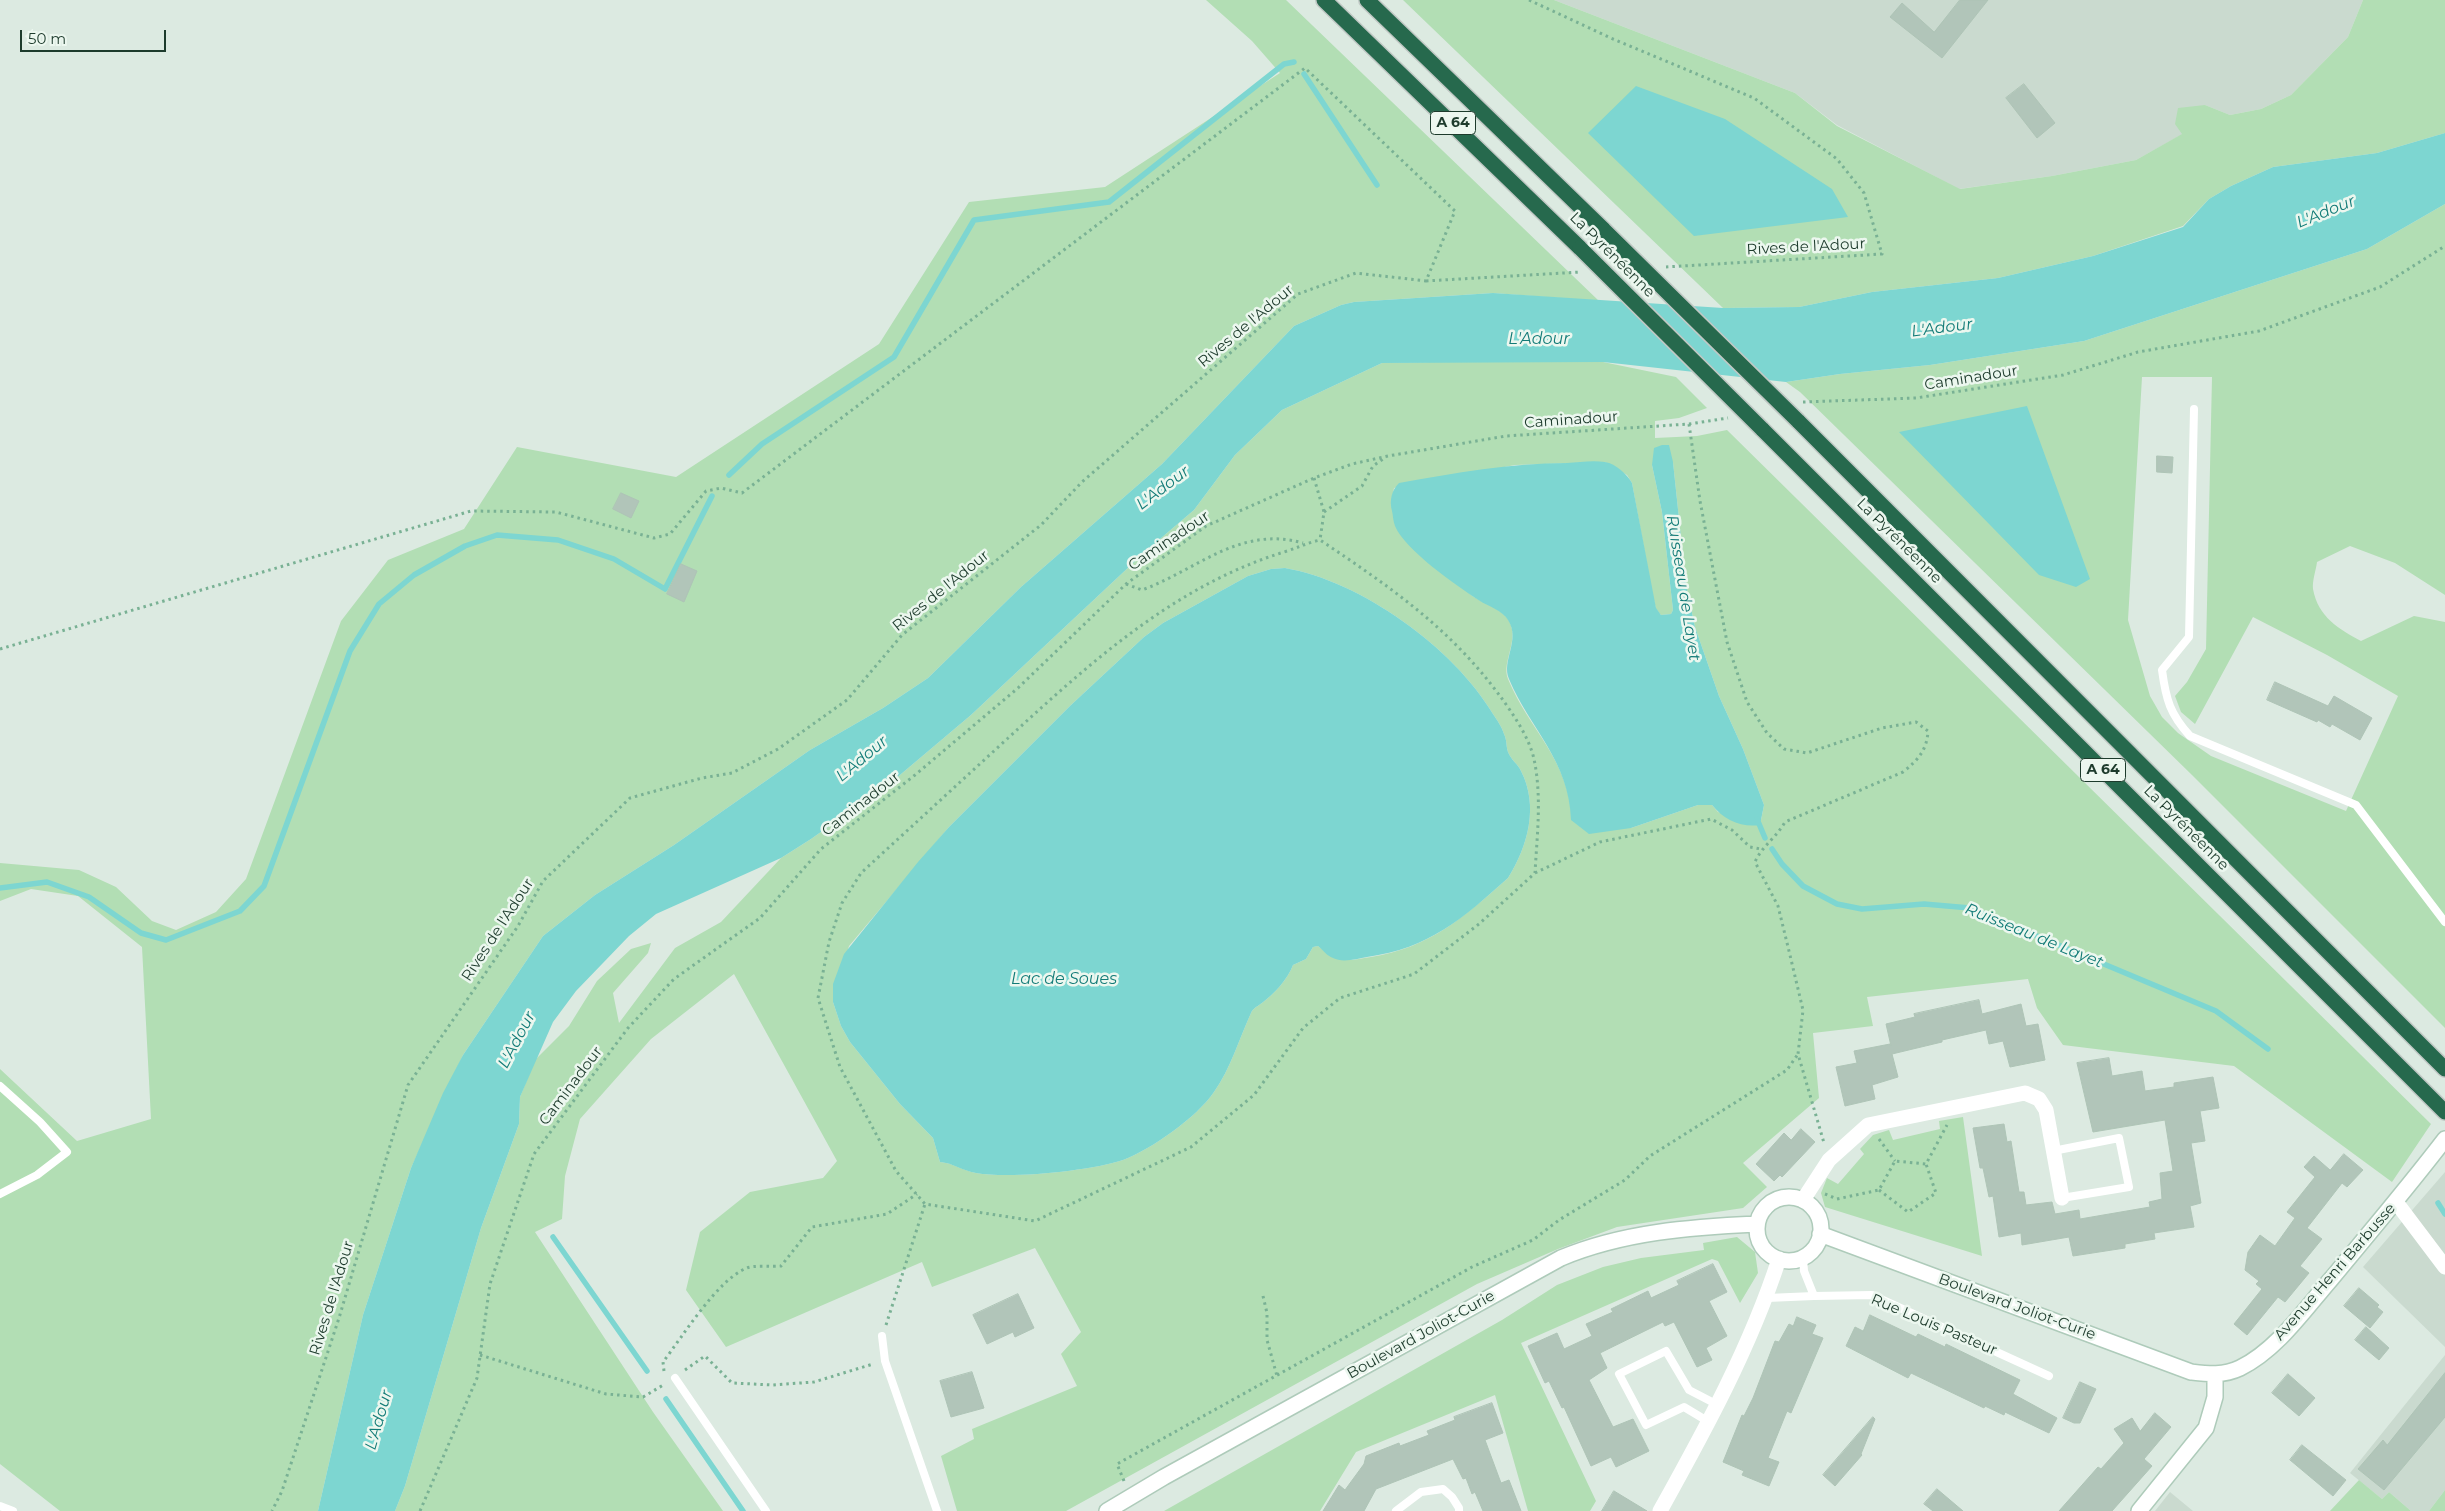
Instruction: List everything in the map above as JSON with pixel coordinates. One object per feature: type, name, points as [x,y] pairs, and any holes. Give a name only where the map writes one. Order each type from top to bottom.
[{"type":"highway","name":"La Pyrénéenne","points":[[1324,0],[1580,248],[2445,1112]]},
{"type":"highway","name":"La Pyrénéenne","points":[[1367,0],[1798,421],[2445,1070]]},
{"type":"main road","points":[[1807,1194],[1817,1214],[1820,1234],[1817,1244],[1803,1258],[1787,1261],[1779,1259],[1764,1249],[1757,1233],[1757,1224],[1766,1206],[1774,1200],[1807,1194],[1829,1160],[1868,1125],[2025,1093],[2040,1099],[2046,1110],[2062,1198]]},
{"type":"main road","name":"Avenue Henri Barbusse","points":[[2215,1376],[2239,1368],[2259,1355],[2286,1331],[2400,1196],[2445,1139]]},
{"type":"main road","points":[[2400,1196],[2445,1267]]},
{"type":"main road","name":"Boulevard Joliot-Curie","points":[[1107,1511],[1561,1258],[1592,1245],[1688,1227],[1757,1224]]},
{"type":"main road","name":"Boulevard Joliot-Curie","points":[[1820,1234],[2191,1372],[2215,1376]]},
{"type":"main road","points":[[1660,1511],[1710,1422],[1767,1298],[1779,1259]]},
{"type":"main road","points":[[2138,1511],[2206,1428],[2215,1397],[2215,1376]]},
{"type":"lane","points":[[2194,410],[2189,637],[2162,670],[2165,698],[2176,720],[2190,736],[2356,805],[2445,922]]},
{"type":"lane","points":[[0,1086],[40,1122],[67,1152],[37,1174],[0,1194]]},
{"type":"lane","points":[[2054,1151],[2119,1138],[2129,1187],[2062,1198]]},
{"type":"lane","points":[[1803,1258],[1804,1272],[1814,1296]]},
{"type":"lane","name":"Rue Louis Pasteur","points":[[1767,1298],[1872,1296],[2049,1376]]},
{"type":"lane","points":[[882,1336],[885,1361],[937,1511]]},
{"type":"lane","points":[[1710,1422],[1684,1407],[1646,1425],[1619,1374],[1666,1351],[1689,1390],[1718,1404]]},
{"type":"lane","points":[[675,1378],[766,1511]]},
{"type":"lane","points":[[1396,1511],[1421,1492],[1443,1489],[1452,1497],[1459,1511]]},
{"type":"lane","points":[[0,1506],[13,1511]]},
{"type":"path","name":"Rives de l'Adour","points":[[1529,0],[1613,39],[1754,98],[1837,159],[1864,193],[1882,254],[1664,267]]},
{"type":"path","points":[[0,649],[471,511],[556,512],[654,538],[670,534],[706,491],[721,488],[742,493],[1305,68],[1455,211],[1426,280]]},
{"type":"path","name":"Caminadour","points":[[1795,404],[1812,400],[1916,398],[2063,375],[2138,352],[2259,331],[2380,287],[2445,246]]},
{"type":"path","name":"Rives de l'Adour","points":[[272,1511],[282,1491],[339,1318],[408,1085],[518,926],[543,880],[630,798],[702,778],[732,773],[778,749],[847,700],[902,635],[1041,525],[1082,482],[1298,294],[1356,273],[1426,280],[1584,271]]},
{"type":"path","name":"Caminadour","points":[[420,1511],[477,1378],[490,1284],[534,1154],[628,1028],[674,980],[760,918],[821,849],[915,775],[1018,688],[1126,584],[1206,526],[1314,478],[1352,464],[1506,436],[1689,424],[1732,417]]},
{"type":"path","points":[[1689,424],[1700,501],[1727,642],[1747,702],[1767,733],[1784,749],[1808,753],[1882,728],[1916,722],[1928,731],[1927,744],[1918,760],[1903,772],[1785,822],[1777,836],[1761,849],[1755,862],[1778,906],[1803,1010],[1798,1054],[1829,1160]]},
{"type":"path","points":[[1324,512],[1362,486],[1373,466],[1388,456]]},
{"type":"path","points":[[1314,478],[1324,512],[1320,540]]},
{"type":"path","points":[[1126,584],[1142,590],[1156,585],[1224,549],[1265,538],[1304,543]]},
{"type":"path","points":[[1535,873],[1539,792],[1533,757],[1515,717],[1488,680],[1452,639],[1393,589],[1320,540],[1304,543],[1216,578],[1156,613],[1088,665],[861,873],[842,903],[829,942],[818,998],[840,1067],[896,1171],[925,1204],[1035,1221],[1192,1147],[1254,1095],[1303,1028],[1340,998],[1414,974],[1479,924],[1535,873],[1600,842],[1710,819],[1732,830],[1750,847],[1761,849]]},
{"type":"path","points":[[1131,1497],[1117,1464],[1472,1267],[1533,1240],[1559,1220],[1625,1180],[1650,1156],[1787,1070],[1798,1054]]},
{"type":"path","points":[[1879,1190],[1908,1212],[1936,1193],[1926,1164],[1957,1106]]},
{"type":"path","points":[[1868,1125],[1895,1162]]},
{"type":"path","points":[[1895,1162],[1926,1164]]},
{"type":"path","points":[[1807,1194],[1837,1199],[1879,1190],[1895,1162]]},
{"type":"path","points":[[666,1383],[663,1362],[724,1283],[748,1268],[781,1266],[812,1227],[886,1214],[916,1194]]},
{"type":"path","points":[[882,1336],[925,1204]]},
{"type":"path","points":[[1263,1296],[1267,1313],[1268,1340],[1277,1376]]},
{"type":"shaded area","points":[[1554,0],[2363,0],[2348,37],[2291,95],[2261,109],[2230,115],[2205,105],[2183,134],[2136,160],[2052,176],[1959,189],[1837,125],[1795,93]]},
{"type":"shaded area","points":[[2445,1172],[2445,1347],[2363,1267]]},
{"type":"shaded area","points":[[2445,1355],[2445,1490],[2429,1511],[2411,1511],[2389,1492],[2382,1499],[2350,1473]]},
{"type":"shaded area","points":[[2170,1492],[2193,1511],[2155,1511]]},
{"type":"green space","points":[[1206,0],[1286,0],[1599,301],[1493,293],[1354,302],[1341,305],[1294,326],[1162,464],[1021,587],[928,678],[883,708],[810,750],[674,845],[595,895],[543,936],[463,1055],[411,1168],[363,1315],[318,1511],[60,1511],[0,1464],[0,1069],[77,1141],[151,1119],[142,947],[78,896],[31,889],[0,901],[0,863],[79,870],[116,887],[152,921],[176,930],[216,912],[246,879],[341,621],[388,560],[464,529],[517,447],[676,477],[879,344],[969,202],[1105,187],[1280,73],[1252,41]]},
{"type":"green space","points":[[1403,0],[1554,0],[1795,93],[1837,126],[1960,189],[2052,176],[2136,160],[2182,134],[2175,124],[2178,108],[2205,105],[2230,115],[2261,109],[2291,95],[2348,37],[2363,0],[2445,0],[2445,133],[2377,153],[2273,167],[2231,186],[2209,199],[2183,226],[2093,256],[1998,278],[1872,292],[1799,307],[1723,308]]},
{"type":"green space","points":[[2445,204],[2445,595],[2395,563],[2350,546],[2317,562],[2313,589],[2325,615],[2337,627],[2361,641],[2414,616],[2445,622],[2445,1028],[2192,775],[1800,392],[1786,382],[1840,374],[1930,365],[2084,341],[2367,249]],"holes":[[[2142,377],[2212,377],[2206,649],[2187,682],[2175,696],[2181,712],[2195,724],[2253,617],[2327,655],[2398,696],[2346,811],[2211,756],[2178,733],[2162,717],[2150,696],[2128,620]]]},
{"type":"green space","points":[[1531,360],[1603,362],[1676,377],[1707,408],[1679,418],[1655,421],[1655,438],[1697,436],[1727,430],[2431,1124],[2392,1182],[2234,1066],[2063,1045],[2037,1008],[2028,979],[1867,997],[1873,1026],[1813,1033],[1819,1098],[1743,1163],[1767,1187],[1743,1208],[1617,1227],[1558,1249],[1477,1284],[1066,1511],[957,1511],[941,1456],[974,1439],[972,1429],[1077,1386],[1061,1354],[1081,1332],[1035,1248],[932,1287],[922,1262],[726,1347],[686,1290],[700,1232],[750,1192],[823,1178],[837,1161],[734,974],[651,1039],[580,1119],[565,1176],[562,1219],[535,1232],[653,1412],[723,1511],[395,1511],[405,1486],[481,1228],[519,1124],[520,1097],[535,1060],[569,1026],[597,981],[631,949],[651,943],[648,953],[613,993],[619,1023],[675,948],[721,922],[781,858],[894,780],[971,715],[1147,550],[1194,510],[1235,455],[1282,410],[1382,363]],"holes":[[[1605,462],[1627,475],[1632,483],[1652,592],[1656,609],[1661,615],[1671,614],[1673,610],[1662,512],[1652,465],[1673,462],[1686,585],[1695,627],[1719,696],[1743,749],[1764,805],[1760,825],[1718,812],[1712,805],[1698,805],[1631,828],[1572,820],[1564,779],[1508,679],[1507,665],[1512,642],[1511,627],[1508,619],[1501,612],[1470,594],[1391,506],[1394,488],[1515,465]],[[1285,568],[1314,575],[1344,587],[1403,621],[1455,665],[1476,689],[1502,729],[1506,738],[1508,752],[1521,771],[1526,784],[1529,798],[1529,826],[1515,866],[1508,878],[1477,905],[1429,938],[1411,946],[1392,953],[1356,960],[1334,957],[1318,946],[1313,947],[1306,959],[1293,965],[1288,976],[1280,986],[1254,1008],[1220,1083],[1206,1102],[1197,1112],[1173,1131],[1135,1155],[1091,1168],[1009,1175],[976,1173],[940,1162],[933,1138],[900,1104],[850,1042],[841,1026],[833,1002],[849,946],[949,827],[1071,705],[1144,637],[1163,623],[1248,576],[1271,569]]]},
{"type":"green space","points":[[1963,1117],[1982,1256],[1825,1207],[1821,1193],[1827,1178],[1838,1184],[1864,1154],[1860,1149],[1873,1135],[1889,1130],[1893,1140],[1940,1129],[1939,1121]]},
{"type":"green space","points":[[1737,1237],[1755,1252],[1758,1273],[1740,1303],[1718,1261],[1712,1259],[1521,1343],[1596,1501],[1590,1511],[1528,1511],[1495,1395],[1356,1452],[1320,1511],[1164,1511],[1502,1320],[1557,1285],[1603,1267],[1641,1258],[1704,1250],[1703,1243]]},
{"type":"green space","points":[[2359,1480],[2382,1499],[2389,1492],[2411,1511],[2330,1511]]},
{"type":"green space","points":[[2445,1490],[2445,1511],[2429,1511]]},
{"type":"water","points":[[1636,86],[1725,119],[1832,189],[1848,217],[1694,236],[1588,133]]},
{"type":"water","name":"L'Adour","points":[[2445,133],[2445,204],[2367,249],[2084,341],[1930,365],[1840,374],[1786,382],[1603,362],[1382,363],[1282,410],[1235,455],[1194,510],[1147,550],[971,715],[894,780],[781,858],[656,914],[629,936],[576,991],[553,1022],[520,1097],[519,1124],[481,1228],[405,1486],[395,1511],[318,1511],[363,1315],[411,1168],[443,1093],[463,1055],[543,936],[595,895],[674,845],[810,750],[883,708],[928,678],[1021,587],[1162,464],[1294,326],[1341,305],[1354,302],[1493,293],[1723,308],[1799,307],[1872,292],[1998,278],[2093,256],[2183,227],[2209,199],[2231,186],[2273,167],[2377,153]]},
{"type":"water","points":[[2027,406],[2090,579],[2076,587],[2039,575],[1899,432]]},
{"type":"water","points":[[1669,445],[1673,462],[1686,585],[1695,627],[1719,696],[1743,749],[1764,805],[1760,825],[1740,824],[1722,815],[1712,805],[1698,805],[1631,828],[1589,834],[1571,820],[1569,799],[1556,762],[1527,714],[1509,679],[1507,665],[1513,635],[1508,620],[1499,611],[1480,601],[1446,577],[1409,546],[1395,526],[1391,499],[1399,483],[1483,469],[1546,463],[1601,461],[1609,463],[1621,470],[1632,483],[1656,608],[1661,615],[1671,614],[1673,610],[1662,512],[1652,465],[1654,448]]},
{"type":"water","name":"Lac de Soues","points":[[1285,568],[1314,575],[1344,587],[1403,621],[1455,665],[1476,689],[1502,729],[1506,738],[1508,752],[1521,771],[1526,784],[1530,812],[1529,826],[1515,866],[1508,878],[1460,919],[1444,930],[1409,947],[1389,953],[1345,960],[1331,957],[1318,946],[1313,947],[1306,959],[1293,965],[1288,976],[1280,986],[1254,1008],[1220,1083],[1206,1102],[1197,1112],[1173,1131],[1135,1155],[1091,1168],[1009,1175],[976,1173],[940,1162],[933,1138],[900,1104],[850,1042],[841,1026],[833,1002],[833,984],[844,954],[918,862],[949,827],[1071,705],[1144,637],[1163,623],[1248,576],[1271,569]]},
{"type":"building","points":[[1960,0],[1988,0],[1942,58],[1890,17],[1902,3],[1934,32]]},
{"type":"building","points":[[2024,84],[2055,123],[2037,138],[2006,98]]},
{"type":"building","points":[[2157,456],[2173,457],[2172,473],[2157,472]]},
{"type":"building","points":[[621,493],[639,501],[631,518],[613,509]]},
{"type":"building","points":[[681,564],[697,571],[684,602],[667,594]]},
{"type":"building","points":[[2275,682],[2328,706],[2334,696],[2372,718],[2360,740],[2332,724],[2330,727],[2318,720],[2317,722],[2267,700]]},
{"type":"building","points":[[1979,1000],[1982,1014],[2021,1004],[2026,1026],[2038,1024],[2045,1060],[2010,1067],[2003,1041],[1989,1044],[1986,1030],[1942,1040],[1942,1042],[1892,1054],[1898,1077],[1872,1085],[1875,1099],[1845,1106],[1836,1067],[1857,1063],[1854,1051],[1890,1044],[1891,1046],[1886,1024],[1915,1017],[1914,1014]]},
{"type":"building","points":[[2109,1058],[2112,1076],[2142,1071],[2145,1091],[2174,1087],[2174,1083],[2213,1077],[2219,1108],[2200,1111],[2205,1141],[2191,1143],[2201,1203],[2190,1206],[2194,1227],[2154,1233],[2155,1239],[2125,1244],[2125,1248],[2073,1256],[2069,1237],[2022,1245],[2021,1233],[1999,1237],[1993,1196],[1989,1197],[1983,1168],[1980,1168],[1973,1128],[2004,1124],[2007,1142],[2011,1141],[2019,1192],[2024,1192],[2026,1205],[2052,1202],[2055,1214],[2079,1210],[2080,1219],[2150,1207],[2149,1202],[2162,1199],[2160,1173],[2173,1171],[2165,1120],[2093,1132],[2077,1063]]},
{"type":"building","points":[[1801,1129],[1815,1142],[1782,1177],[1780,1175],[1774,1181],[1756,1164],[1784,1133],[1791,1140]]},
{"type":"building","points":[[2344,1154],[2363,1170],[2347,1187],[2342,1183],[2307,1228],[2322,1239],[2300,1266],[2309,1273],[2285,1302],[2278,1297],[2247,1335],[2234,1324],[2262,1289],[2256,1284],[2259,1281],[2245,1270],[2248,1252],[2260,1235],[2275,1246],[2295,1218],[2287,1212],[2315,1177],[2304,1167],[2314,1156],[2330,1170]]},
{"type":"building","points":[[1713,1264],[1727,1292],[1709,1301],[1727,1336],[1706,1348],[1712,1360],[1697,1367],[1674,1322],[1665,1326],[1663,1322],[1600,1353],[1607,1368],[1589,1380],[1613,1427],[1633,1419],[1649,1451],[1616,1467],[1611,1457],[1591,1466],[1564,1407],[1562,1408],[1549,1381],[1545,1383],[1528,1346],[1557,1333],[1564,1349],[1592,1336],[1586,1324],[1613,1312],[1611,1309],[1648,1291],[1651,1298],[1679,1285],[1677,1281]]},
{"type":"building","points":[[2359,1288],[2379,1305],[2377,1307],[2383,1312],[2370,1328],[2344,1306]]},
{"type":"building","points":[[1018,1294],[1034,1328],[1015,1337],[1013,1332],[987,1344],[973,1315]]},
{"type":"building","points":[[1870,1315],[1916,1337],[1918,1334],[1945,1347],[1946,1344],[2020,1380],[2013,1394],[2057,1418],[2049,1433],[2005,1412],[2004,1415],[1985,1406],[1984,1408],[1911,1373],[1908,1378],[1846,1346],[1855,1327],[1863,1331]]},
{"type":"building","points":[[1797,1317],[1816,1325],[1812,1334],[1823,1338],[1791,1413],[1787,1411],[1768,1458],[1779,1462],[1769,1486],[1742,1475],[1744,1471],[1723,1462],[1742,1415],[1744,1416],[1753,1398],[1775,1341],[1779,1342],[1789,1324],[1793,1326]]},
{"type":"building","points":[[2366,1327],[2389,1348],[2379,1360],[2355,1340]]},
{"type":"building","points":[[972,1372],[984,1408],[951,1417],[940,1381]]},
{"type":"building","points":[[2445,1373],[2445,1417],[2384,1490],[2358,1469],[2383,1440],[2387,1445]]},
{"type":"building","points":[[2288,1374],[2315,1398],[2299,1416],[2272,1393]]},
{"type":"building","points":[[2080,1382],[2096,1389],[2080,1423],[2074,1423],[2063,1418]]},
{"type":"building","points":[[1492,1403],[1503,1433],[1485,1440],[1501,1483],[1509,1480],[1521,1511],[1483,1511],[1475,1492],[1472,1494],[1466,1478],[1463,1479],[1453,1459],[1376,1489],[1364,1511],[1323,1511],[1339,1485],[1345,1490],[1364,1464],[1366,1456],[1399,1443],[1400,1446],[1429,1435],[1427,1431],[1455,1420],[1454,1417]]},
{"type":"building","points":[[2155,1413],[2171,1427],[2144,1459],[2152,1466],[2112,1511],[2059,1511],[2098,1467],[2101,1469],[2124,1443],[2114,1429],[2132,1418],[2140,1431]]},
{"type":"building","points":[[1873,1417],[1875,1419],[1862,1455],[1835,1486],[1823,1475]]},
{"type":"building","points":[[2302,1445],[2346,1480],[2333,1496],[2290,1460]]},
{"type":"building","points":[[1937,1489],[1963,1511],[1933,1511],[1924,1504]]},
{"type":"building","points":[[1614,1491],[1647,1511],[1602,1511]]},
{"type":"waterway","points":[[729,475],[762,444],[894,357],[974,220],[1109,202],[1284,64],[1294,62]]},
{"type":"waterway","points":[[1304,74],[1377,185]]},
{"type":"waterway","points":[[0,888],[47,882],[89,897],[141,933],[166,940],[240,911],[264,886],[350,651],[379,604],[414,575],[465,546],[497,535],[558,540],[614,559],[665,589],[712,496]]},
{"type":"waterway","name":"Ruisseau de Layet","points":[[1757,819],[1765,838]]},
{"type":"waterway","name":"Ruisseau de Layet","points":[[1772,849],[1782,864],[1803,886],[1837,904],[1862,909],[1924,904],[1970,908],[2216,1011],[2268,1049]]},
{"type":"waterway","name":"Ruisseau de Layet","points":[[2438,1203],[2445,1214]]},
{"type":"waterway","points":[[553,1237],[647,1371]]},
{"type":"waterway","points":[[666,1399],[743,1511]]}]
